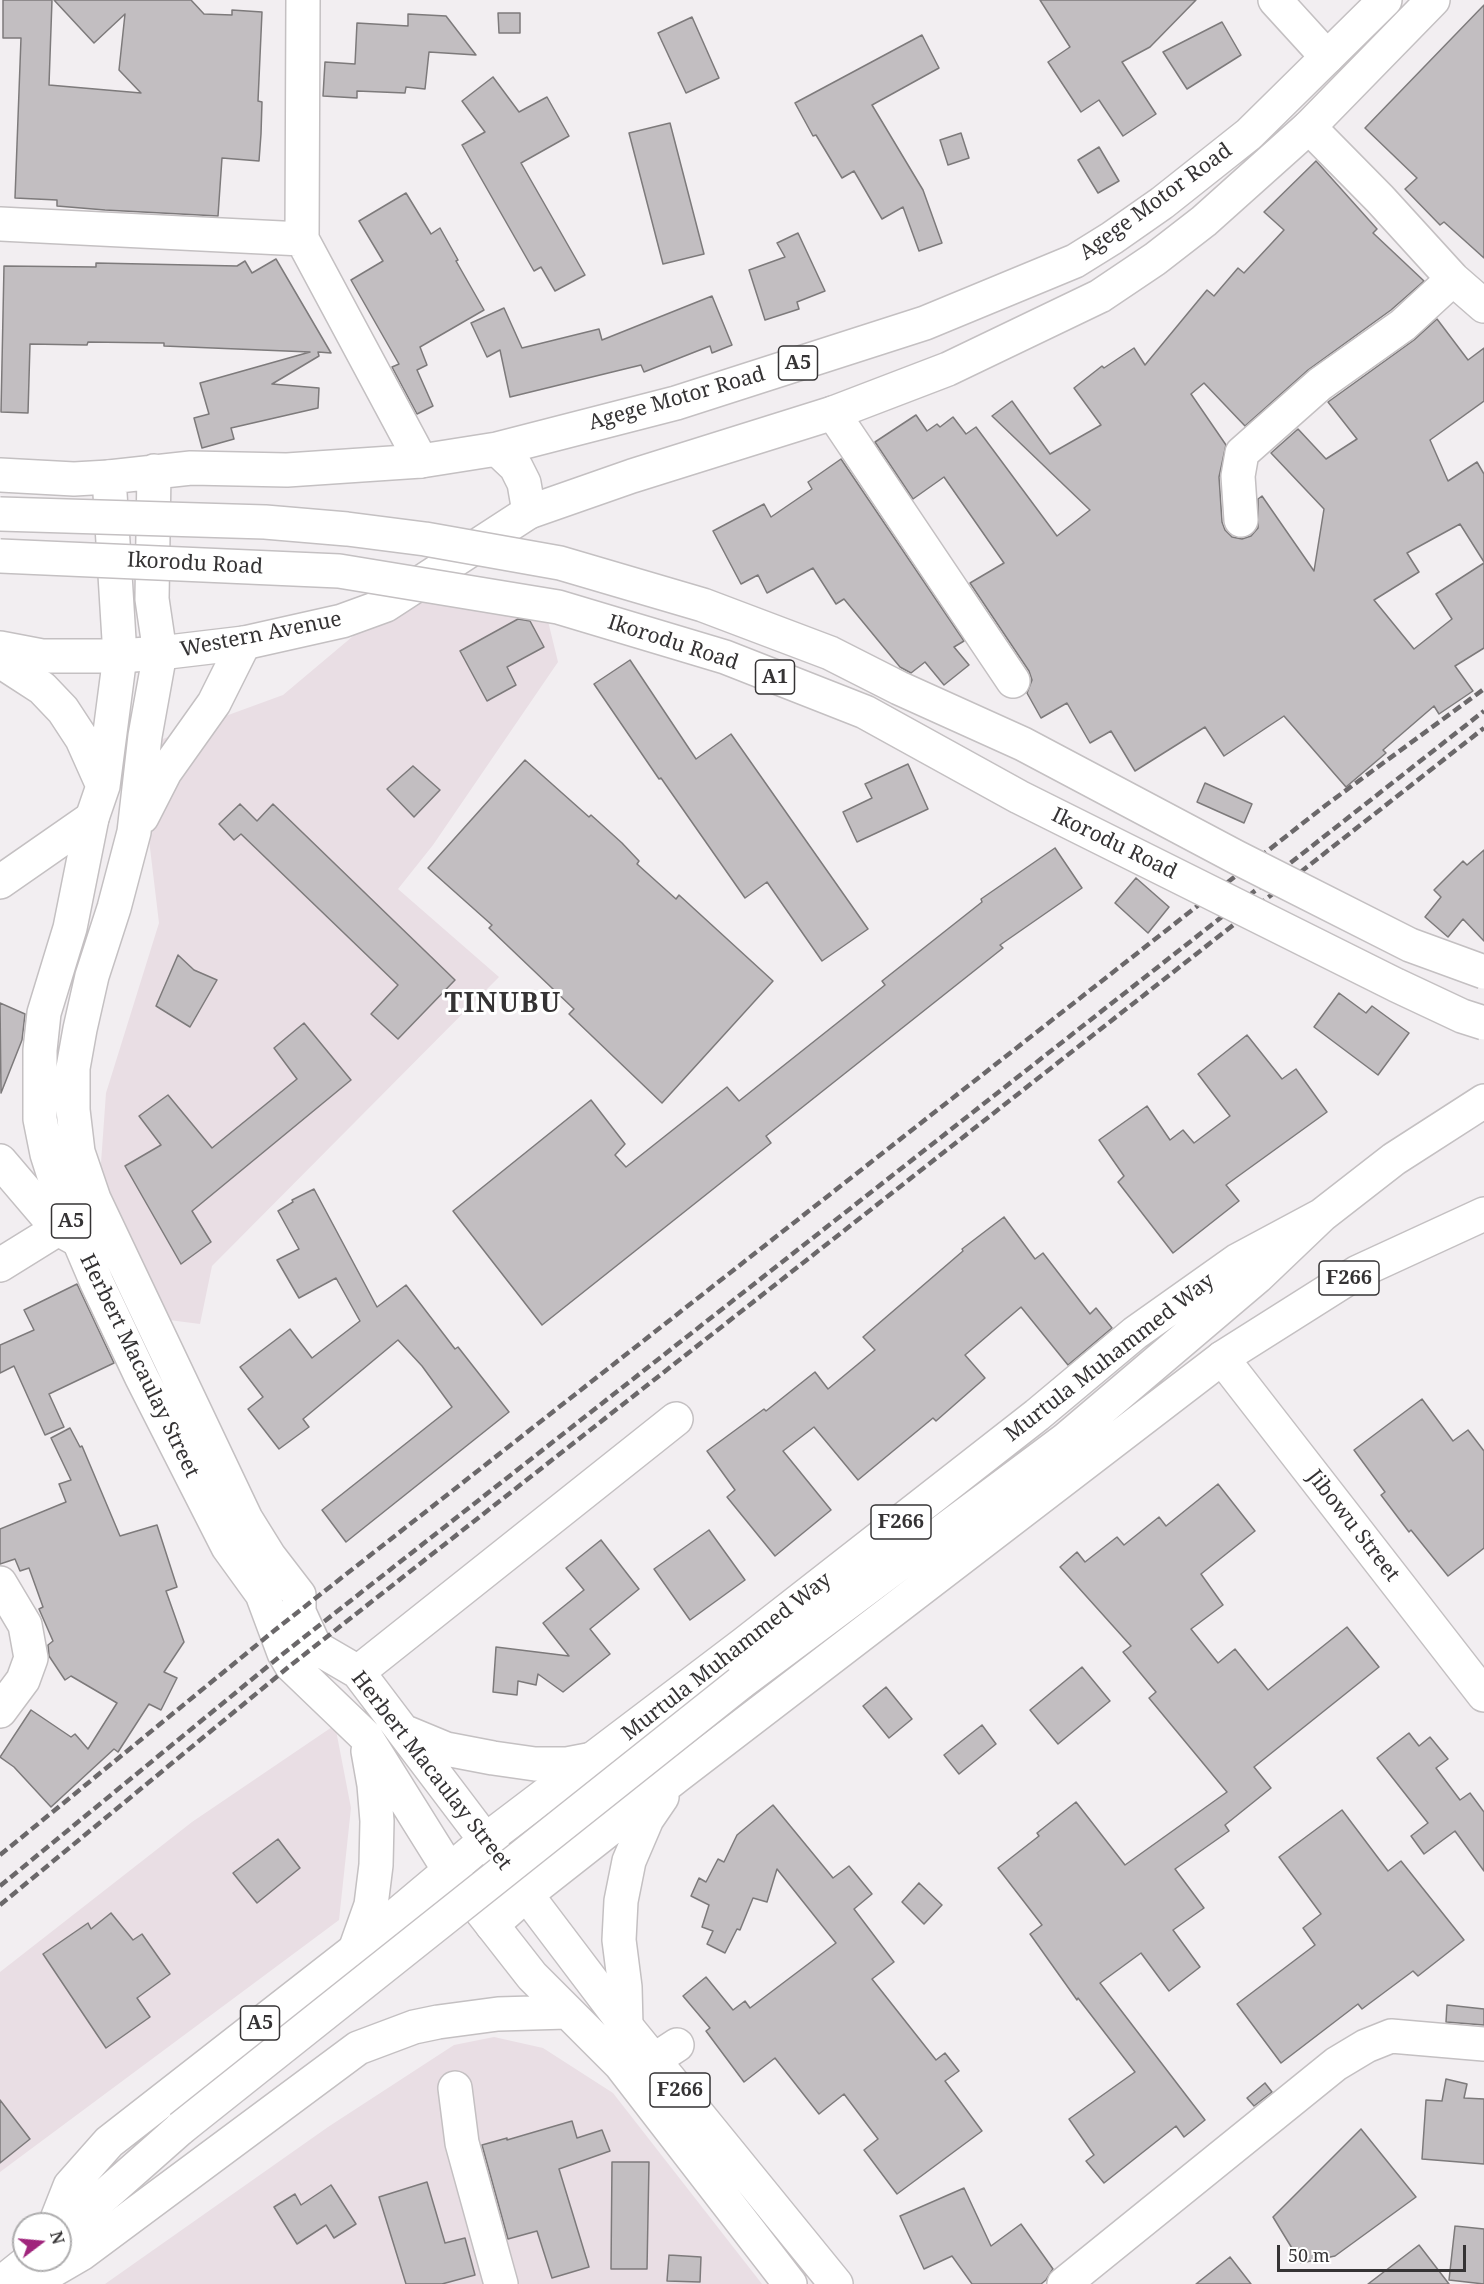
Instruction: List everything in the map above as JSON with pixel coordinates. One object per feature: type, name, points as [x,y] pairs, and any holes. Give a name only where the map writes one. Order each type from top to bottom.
[{"type":"main road","points":[[303,0],[302,240],[421,461]]},
{"type":"main road","points":[[1275,0],[1327,57]]},
{"type":"main road","name":"Agege Motor Road","points":[[109,477],[191,468],[287,470],[421,461],[497,449],[676,402],[925,323],[1075,261],[1162,203],[1240,141],[1386,0]]},
{"type":"main road","name":"Agege Motor Road","points":[[529,512],[632,476],[833,412],[948,369],[1100,296],[1155,259],[1204,221],[1308,127],[1433,0]]},
{"type":"main road","points":[[1308,127],[1380,199],[1453,279],[1484,306]]},
{"type":"main road","points":[[0,224],[302,240]]},
{"type":"main road","points":[[1241,520],[1238,476],[1242,453],[1320,384],[1403,325],[1453,279]]},
{"type":"main road","points":[[833,412],[1013,681]]},
{"type":"main road","points":[[497,449],[516,467],[524,483],[529,512]]},
{"type":"main road","name":"Herbert Macaulay Street","points":[[154,471],[152,599],[160,653],[141,759],[134,832],[114,908],[92,976],[73,1068],[73,1110],[78,1152],[94,1199],[221,1470],[246,1519],[269,1556],[299,1595],[300,1612],[315,1647],[358,1672],[527,1894]]},
{"type":"main road","points":[[0,475],[74,479],[109,477]]},
{"type":"main road","name":"Herbert Macaulay Street","points":[[109,477],[120,656],[103,786],[92,818],[70,928],[44,1013],[40,1050],[40,1119],[69,1235],[228,1547],[262,1594],[291,1665],[366,1737],[449,1870],[492,1925]]},
{"type":"main road","name":"Western Avenue","points":[[0,648],[42,656],[120,656],[160,653],[244,643],[342,621],[386,605],[529,512]]},
{"type":"main road","name":"Ikorodu Road","points":[[0,514],[265,522],[380,533],[560,563],[703,605],[830,653],[899,688],[1023,744],[1236,857],[1410,945],[1484,972]]},
{"type":"main road","name":"Ikorodu Road","points":[[0,556],[339,571],[558,607],[725,657],[865,712],[1019,797],[1396,985],[1462,1016],[1484,1023]]},
{"type":"main road","points":[[134,832],[165,772],[214,703],[244,643]]},
{"type":"main road","points":[[0,661],[42,688],[63,710],[82,739],[103,786]]},
{"type":"main road","points":[[0,882],[92,818]]},
{"type":"main road","name":"F266","points":[[1322,1215],[1394,1159],[1484,1101]]},
{"type":"main road","points":[[0,1161],[69,1235],[0,1265]]},
{"type":"main road","name":"F266","points":[[1222,1358],[1358,1272],[1484,1214]]},
{"type":"main road","name":"Murtula Muhammed Way","points":[[487,1839],[744,1644],[1037,1415],[1135,1333],[1238,1260],[1322,1215]]},
{"type":"main road","name":"Murtula Muhammed Way","points":[[72,2224],[181,2128],[740,1683],[1065,1440],[1257,1277],[1322,1215]]},
{"type":"main road","points":[[492,1925],[527,1894],[677,1776],[1222,1358]]},
{"type":"main road","name":"Jibowu Street","points":[[1222,1358],[1484,1695]]},
{"type":"main road","points":[[1037,1415],[1065,1440]]},
{"type":"main road","points":[[358,1672],[676,1419]]},
{"type":"main road","points":[[0,1582],[25,1625],[31,1658],[23,1680],[0,1711]]},
{"type":"main road","points":[[404,1732],[446,1749],[493,1758],[535,1764],[567,1764],[593,1760]]},
{"type":"main road","points":[[355,1950],[371,1905],[376,1865],[377,1821],[366,1737]]},
{"type":"main road","points":[[626,2025],[625,1987],[619,1940],[621,1901],[629,1861],[647,1819],[677,1776]]},
{"type":"main road","name":"A5","points":[[60,2212],[70,2186],[109,2142],[355,1950],[487,1839]]},
{"type":"main road","name":"F266","points":[[527,1894],[626,2025],[666,2053],[836,2284]]},
{"type":"main road","name":"F266","points":[[492,1925],[532,1976],[620,2064],[790,2284]]},
{"type":"main road","points":[[17,2284],[50,2271],[81,2254],[358,2048],[414,2027],[438,2022],[498,2014],[567,2012]]},
{"type":"main road","points":[[1064,2284],[1336,2064],[1366,2046],[1391,2036],[1484,2044]]},
{"type":"main road","points":[[455,2088],[462,2143],[501,2284]]},
{"type":"main road","points":[[0,2284],[15,2272]]},
{"type":"shaded area","points":[[409,589],[547,617],[558,662],[433,845],[398,889],[499,977],[212,1266],[200,1324],[169,1320],[98,1205],[106,1093],[159,923],[138,748],[283,695]]},
{"type":"shaded area","points":[[335,1725],[351,1808],[339,1920],[0,2172],[0,1972],[192,1822]]},
{"type":"shaded area","points":[[494,2037],[543,2048],[613,2093],[762,2284],[105,2284],[328,2127],[454,2045]]},
{"type":"building","points":[[3,0],[52,0],[49,85],[141,93],[119,70],[125,14],[94,43],[54,0],[191,0],[204,14],[232,15],[232,10],[262,12],[258,101],[262,102],[259,161],[222,158],[218,216],[57,206],[57,200],[15,198],[21,38],[3,38]]},
{"type":"building","points":[[1040,0],[1196,0],[1150,47],[1122,62],[1156,114],[1123,136],[1099,100],[1081,112],[1048,62],[1070,47]]},
{"type":"building","points":[[1484,5],[1484,258],[1444,222],[1440,225],[1405,189],[1417,178],[1365,128]]},
{"type":"building","points":[[498,13],[520,13],[520,33],[499,33]]},
{"type":"building","points":[[408,14],[446,16],[476,55],[429,52],[425,89],[406,87],[405,93],[357,91],[357,98],[323,96],[325,62],[355,64],[357,23],[408,26]]},
{"type":"building","points":[[692,17],[719,78],[686,93],[658,33]]},
{"type":"building","points":[[1222,22],[1241,55],[1187,89],[1163,52]]},
{"type":"building","points":[[922,35],[939,68],[872,105],[923,190],[942,243],[919,251],[903,207],[882,219],[854,171],[842,178],[816,135],[813,136],[795,103]]},
{"type":"building","points":[[493,77],[519,112],[547,97],[569,136],[521,163],[585,275],[555,291],[541,267],[534,271],[462,145],[485,132],[462,101]]},
{"type":"building","points":[[670,123],[704,254],[663,264],[629,133]]},
{"type":"building","points":[[961,133],[969,158],[948,165],[940,140]]},
{"type":"building","points":[[1099,147],[1119,181],[1098,193],[1078,160]]},
{"type":"building","points":[[1316,161],[1377,229],[1373,233],[1424,281],[1391,310],[1308,370],[1245,426],[1204,383],[1191,394],[1226,445],[1219,477],[1222,522],[1225,530],[1232,537],[1242,539],[1251,536],[1258,528],[1258,499],[1262,496],[1314,571],[1324,509],[1271,453],[1298,429],[1326,459],[1357,439],[1328,402],[1414,340],[1437,319],[1468,360],[1484,348],[1484,401],[1430,440],[1448,481],[1477,462],[1484,474],[1484,562],[1460,524],[1407,553],[1419,572],[1374,600],[1414,649],[1452,619],[1436,594],[1484,563],[1484,648],[1455,666],[1473,691],[1439,714],[1434,706],[1383,750],[1386,753],[1346,787],[1284,716],[1224,756],[1205,727],[1135,771],[1111,731],[1090,743],[1067,703],[1041,718],[1027,693],[1032,680],[1029,671],[970,583],[1004,563],[944,477],[913,499],[875,442],[916,415],[927,431],[937,424],[940,427],[953,417],[966,434],[976,427],[1057,536],[1090,510],[992,416],[1012,401],[1050,454],[1101,425],[1074,388],[1102,366],[1104,368],[1134,348],[1145,365],[1207,290],[1214,296],[1238,268],[1244,273],[1284,230],[1264,212]]},
{"type":"building","points":[[406,193],[431,234],[440,228],[484,310],[420,347],[427,365],[417,370],[433,406],[417,414],[392,367],[399,364],[351,280],[383,261],[359,221]]},
{"type":"building","points":[[798,233],[825,291],[797,302],[799,309],[765,320],[749,270],[785,257],[777,243]]},
{"type":"building","points":[[276,259],[331,353],[318,352],[319,356],[272,384],[319,388],[318,408],[231,428],[234,439],[202,448],[194,418],[209,414],[200,383],[310,352],[164,346],[164,343],[88,342],[87,345],[30,344],[28,413],[1,412],[4,266],[96,267],[96,263],[237,266],[245,261],[252,273]]},
{"type":"building","points":[[712,296],[732,345],[712,353],[710,346],[644,372],[641,365],[510,397],[500,350],[487,357],[471,323],[504,308],[522,348],[599,329],[602,340]]},
{"type":"building","points":[[841,459],[964,641],[954,647],[969,665],[944,685],[925,662],[911,673],[900,667],[844,599],[836,604],[813,568],[767,593],[758,575],[741,584],[713,531],[764,504],[771,517],[812,489],[808,482]]},
{"type":"building","points":[[518,619],[530,621],[544,647],[507,667],[516,685],[487,701],[460,651]]},
{"type":"building","points":[[630,660],[696,759],[731,734],[868,929],[822,961],[767,882],[745,898],[594,684]]},
{"type":"building","points":[[525,760],[622,843],[639,861],[637,864],[676,899],[679,895],[773,981],[662,1103],[569,1014],[574,1009],[489,928],[492,925],[428,868]]},
{"type":"building","points":[[908,764],[928,809],[857,842],[843,812],[872,798],[865,784]]},
{"type":"building","points":[[413,766],[440,790],[414,817],[387,789]]},
{"type":"building","points":[[1205,783],[1252,804],[1244,823],[1197,802]]},
{"type":"building","points":[[240,804],[257,821],[273,804],[455,980],[398,1039],[371,1014],[398,985],[241,834],[234,840],[219,824]]},
{"type":"building","points":[[1055,848],[1082,888],[1000,945],[1003,948],[766,1136],[771,1143],[542,1325],[453,1211],[591,1100],[625,1144],[615,1155],[626,1167],[727,1087],[739,1101],[885,985],[882,981],[982,902],[981,899]]},
{"type":"building","points":[[1484,850],[1484,941],[1463,919],[1448,937],[1425,917],[1441,897],[1434,890],[1463,861],[1467,865]]},
{"type":"building","points":[[1136,878],[1169,907],[1148,933],[1115,903]]},
{"type":"building","points":[[178,955],[194,970],[217,980],[190,1027],[156,1006]]},
{"type":"building","points":[[1339,993],[1366,1013],[1372,1006],[1409,1033],[1378,1075],[1314,1027]]},
{"type":"building","points":[[0,1003],[25,1014],[22,1040],[1,1093]]},
{"type":"building","points":[[304,1023],[351,1080],[192,1211],[211,1242],[181,1264],[125,1166],[161,1145],[139,1116],[168,1095],[212,1148],[297,1079],[274,1048]]},
{"type":"building","points":[[1247,1035],[1282,1079],[1296,1069],[1327,1112],[1226,1185],[1239,1201],[1173,1253],[1118,1182],[1124,1176],[1099,1140],[1147,1106],[1170,1140],[1183,1130],[1194,1143],[1230,1116],[1198,1074]]},
{"type":"building","points":[[314,1189],[377,1307],[406,1285],[455,1349],[458,1347],[509,1412],[346,1542],[322,1510],[452,1407],[422,1366],[398,1340],[303,1419],[309,1427],[279,1449],[248,1409],[263,1397],[240,1367],[290,1329],[312,1358],[360,1321],[336,1278],[299,1298],[277,1260],[299,1249],[278,1211],[293,1202],[292,1200]]},
{"type":"building","points":[[1004,1217],[1035,1259],[1043,1253],[1090,1314],[1096,1308],[1112,1328],[1068,1365],[1021,1307],[965,1355],[985,1378],[936,1421],[933,1418],[858,1480],[814,1427],[783,1451],[831,1510],[775,1556],[727,1497],[735,1490],[707,1451],[764,1409],[766,1411],[815,1372],[828,1389],[875,1350],[863,1337],[963,1251],[962,1249]]},
{"type":"building","points":[[77,1284],[114,1363],[49,1394],[64,1427],[45,1435],[14,1366],[0,1373],[0,1345],[34,1330],[24,1310]]},
{"type":"building","points":[[1422,1399],[1453,1441],[1468,1430],[1484,1451],[1484,1548],[1448,1576],[1411,1530],[1409,1532],[1381,1495],[1385,1492],[1354,1450]]},
{"type":"building","points":[[70,1428],[80,1447],[82,1446],[120,1536],[157,1525],[177,1587],[166,1591],[184,1642],[164,1672],[177,1678],[161,1710],[149,1704],[118,1752],[114,1749],[51,1807],[14,1767],[0,1757],[31,1710],[71,1737],[75,1734],[88,1749],[117,1703],[71,1676],[65,1680],[49,1656],[48,1645],[53,1641],[39,1609],[43,1607],[29,1568],[20,1571],[15,1559],[0,1564],[0,1529],[66,1502],[59,1484],[71,1480],[51,1438]]},
{"type":"building","points":[[1218,1484],[1255,1531],[1201,1574],[1223,1605],[1191,1629],[1218,1663],[1235,1649],[1268,1690],[1347,1627],[1379,1667],[1254,1767],[1271,1788],[1225,1825],[1229,1831],[1175,1869],[1204,1908],[1173,1930],[1200,1967],[1169,1991],[1141,1953],[1100,1983],[1205,2120],[1184,2137],[1176,2126],[1104,2183],[1086,2161],[1094,2155],[1069,2119],[1135,2072],[1078,1998],[1077,2000],[1030,1934],[1042,1925],[998,1868],[1039,1836],[1037,1833],[1076,1802],[1125,1865],[1227,1792],[1149,1698],[1156,1692],[1123,1652],[1131,1646],[1060,1567],[1077,1552],[1085,1562],[1117,1537],[1124,1545],[1159,1517],[1166,1526]]},
{"type":"building","points":[[709,1530],[745,1580],[690,1620],[654,1569]]},
{"type":"building","points":[[601,1540],[639,1589],[590,1629],[610,1654],[563,1692],[538,1674],[536,1685],[518,1681],[517,1695],[493,1692],[496,1647],[569,1656],[543,1623],[584,1590],[566,1568]]},
{"type":"building","points":[[1082,1667],[1110,1701],[1058,1744],[1030,1710]]},
{"type":"building","points":[[886,1687],[912,1719],[889,1738],[863,1706]]},
{"type":"building","points":[[982,1725],[996,1744],[959,1774],[944,1755]]},
{"type":"building","points":[[1409,1733],[1419,1746],[1430,1737],[1448,1759],[1436,1768],[1460,1800],[1470,1793],[1484,1812],[1484,1871],[1455,1831],[1424,1854],[1411,1836],[1428,1823],[1377,1758]]},
{"type":"building","points":[[773,1805],[833,1878],[849,1866],[872,1894],[854,1909],[894,1962],[872,1979],[936,2060],[945,2053],[959,2071],[945,2081],[982,2131],[897,2194],[864,2150],[878,2139],[844,2094],[819,2114],[775,2058],[744,2082],[706,2031],[710,2028],[683,1996],[706,1977],[733,2010],[745,2001],[750,2008],[836,1943],[777,1869],[767,1902],[753,1898],[740,1930],[737,1929],[725,1953],[707,1944],[713,1931],[702,1927],[709,1905],[691,1896],[699,1878],[706,1882],[718,1859],[724,1862],[737,1835]]},
{"type":"building","points":[[1342,1810],[1388,1871],[1401,1861],[1464,1940],[1418,1976],[1413,1971],[1362,2009],[1358,2004],[1281,2063],[1237,2004],[1315,1945],[1303,1928],[1321,1914],[1279,1857]]},
{"type":"building","points":[[278,1839],[300,1868],[257,1903],[233,1873]]},
{"type":"building","points":[[919,1883],[942,1905],[924,1924],[902,1902]]},
{"type":"building","points":[[111,1913],[133,1940],[142,1934],[170,1974],[137,1998],[150,2017],[106,2048],[43,1954],[88,1923],[91,1929]]},
{"type":"building","points":[[1447,2005],[1484,2009],[1484,2025],[1446,2022]]},
{"type":"building","points":[[1446,2079],[1467,2084],[1464,2098],[1484,2099],[1484,2164],[1422,2159],[1426,2100],[1442,2101]]},
{"type":"building","points":[[1265,2083],[1272,2092],[1254,2106],[1247,2098]]},
{"type":"building","points":[[0,2100],[30,2139],[0,2163]]},
{"type":"building","points":[[572,2121],[577,2138],[602,2130],[610,2151],[559,2169],[589,2267],[552,2278],[537,2231],[508,2239],[482,2145]]},
{"type":"building","points":[[1361,2129],[1416,2197],[1335,2256],[1301,2263],[1273,2217]]},
{"type":"building","points":[[612,2162],[649,2162],[647,2269],[611,2269]]},
{"type":"building","points":[[427,2182],[445,2243],[465,2238],[475,2275],[442,2284],[406,2284],[379,2197]]},
{"type":"building","points":[[331,2185],[356,2224],[334,2238],[326,2225],[297,2244],[274,2207],[295,2194],[301,2205]]},
{"type":"building","points":[[964,2188],[991,2246],[1021,2224],[1053,2269],[1046,2280],[1041,2284],[972,2284],[952,2256],[924,2269],[900,2216]]},
{"type":"building","points":[[1455,2226],[1484,2229],[1484,2284],[1449,2280]]},
{"type":"building","points":[[1419,2245],[1449,2284],[1368,2284]]},
{"type":"building","points":[[669,2255],[701,2257],[700,2282],[667,2281]]},
{"type":"building","points":[[1230,2257],[1251,2284],[1196,2284]]},
{"type":"railway","points":[[0,1855],[275,1630],[1326,805],[1484,689]]},
{"type":"railway","points":[[0,1886],[284,1653],[1484,711]]},
{"type":"railway","points":[[0,1905],[291,1665],[1484,728]]},
{"type":"district","name":"TINUBU","points":[[503,1004]]}]
